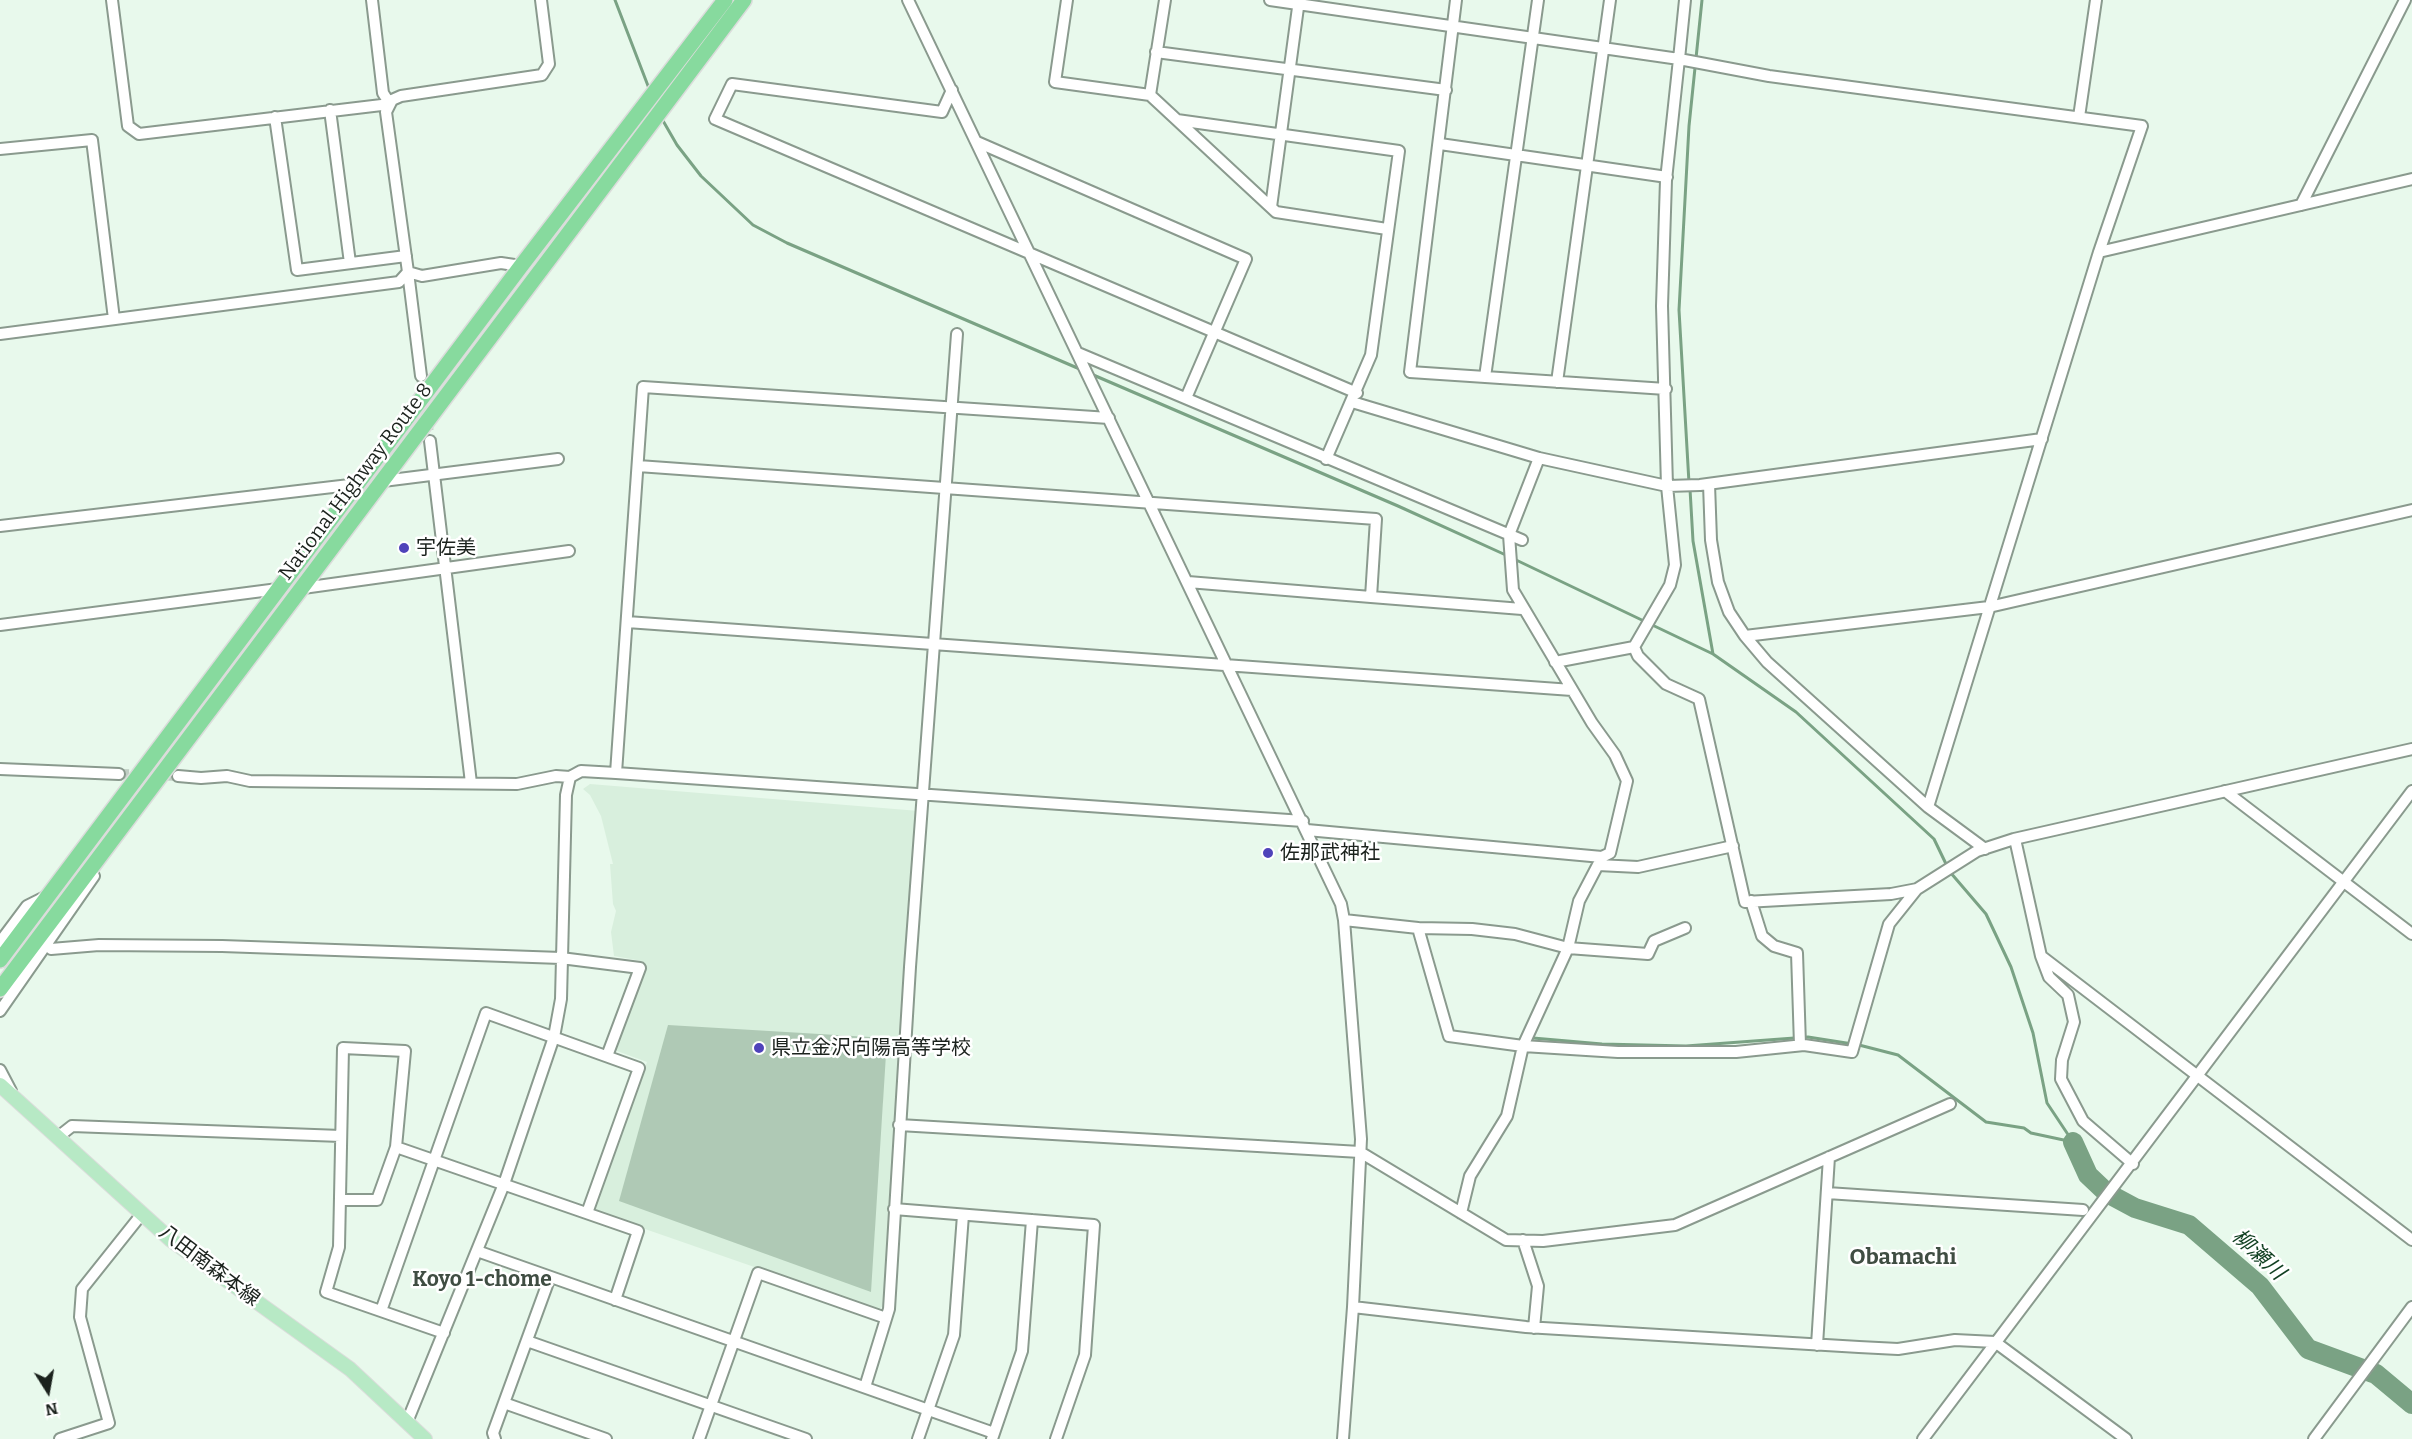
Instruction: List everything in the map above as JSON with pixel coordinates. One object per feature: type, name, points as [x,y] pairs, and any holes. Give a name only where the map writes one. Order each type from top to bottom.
[{"type":"highway","name":"National Highway Route 8","points":[[0,960],[521,266],[725,0]]},
{"type":"highway","name":"National Highway Route 8","points":[[0,989],[126,825],[744,0]]},
{"type":"main road","name":"八田南森本線","points":[[0,1085],[171,1240],[350,1369],[425,1439]]},
{"type":"street","points":[[112,0],[128,126],[139,134],[390,104]]},
{"type":"street","points":[[372,0],[383,93],[390,104]]},
{"type":"street","points":[[421,376],[386,112],[390,104],[400,96],[542,75],[549,64],[541,0]]},
{"type":"street","points":[[908,0],[1305,826],[1332,883],[1344,920],[1360,1152],[1353,1307],[1343,1439]]},
{"type":"street","points":[[1067,0],[1055,82],[1150,94],[1276,212],[1387,229]]},
{"type":"street","points":[[1150,94],[1165,0]]},
{"type":"street","points":[[1270,0],[1299,2],[1532,39],[1682,59],[1769,76],[2142,126],[2099,252],[1928,807]]},
{"type":"street","points":[[1456,0],[1410,372],[1666,389]]},
{"type":"street","points":[[1485,377],[1538,0]]},
{"type":"street","points":[[1557,381],[1610,0]]},
{"type":"street","points":[[1685,0],[1682,59],[1667,177],[1662,306],[1675,565],[1670,585],[1662,602],[1636,645],[1638,656],[1666,684],[1699,699],[1745,902],[1891,894],[1920,887]]},
{"type":"street","points":[[2079,117],[2096,0]]},
{"type":"street","points":[[2301,205],[2405,0]]},
{"type":"street","points":[[1270,207],[1299,2]]},
{"type":"street","points":[[1156,52],[1446,90]]},
{"type":"street","points":[[951,90],[942,112],[732,84],[715,119],[1216,332],[1355,398],[1539,458],[1670,486],[1705,484],[2042,439]]},
{"type":"street","points":[[330,110],[350,263]]},
{"type":"street","points":[[275,117],[297,270],[406,256]]},
{"type":"street","points":[[1177,120],[1399,151],[1371,355],[1355,398],[1326,459]]},
{"type":"street","points":[[0,149],[92,140],[114,320]]},
{"type":"street","points":[[977,142],[1246,259],[1186,398]]},
{"type":"street","points":[[1440,144],[1667,177]]},
{"type":"street","points":[[2099,252],[2412,179]]},
{"type":"street","points":[[408,272],[422,276],[501,263],[521,266]]},
{"type":"street","points":[[0,334],[399,282],[408,272]]},
{"type":"street","points":[[865,1387],[889,1309],[899,1125],[957,334]]},
{"type":"street","points":[[1079,355],[1186,398],[1514,539]]},
{"type":"street","points":[[616,772],[643,387],[1109,418]]},
{"type":"street","points":[[430,441],[471,783]]},
{"type":"street","points":[[1461,1213],[1470,1176],[1507,1116],[1522,1046],[1568,948],[1579,901],[1600,861],[1610,853],[1627,781],[1615,755],[1522,609],[1514,590],[1514,539],[1539,458]]},
{"type":"street","points":[[383,481],[558,459]]},
{"type":"street","points":[[638,466],[1376,519],[1371,597]]},
{"type":"street","points":[[0,526],[358,484]]},
{"type":"street","points":[[1705,484],[1718,582],[1729,612],[1745,636],[1767,663],[1928,807],[1985,849]]},
{"type":"street","points":[[1745,636],[1989,607],[2412,510]]},
{"type":"street","points":[[303,588],[569,551]]},
{"type":"street","points":[[1188,582],[1522,609]]},
{"type":"street","points":[[0,626],[278,590]]},
{"type":"street","points":[[627,622],[1572,690]]},
{"type":"street","points":[[1555,662],[1636,645]]},
{"type":"street","points":[[1418,928],[1449,1036],[1522,1046],[1618,1052],[1736,1052],[1800,1045],[1852,1052],[1889,924],[1920,887],[1973,853],[2015,839],[2412,749]]},
{"type":"street","points":[[0,770],[119,774]]},
{"type":"street","points":[[178,776],[201,778],[226,776],[250,781],[517,784],[556,776],[570,777],[581,771],[616,772],[1305,826],[1638,867],[1733,846]]},
{"type":"street","points":[[407,1422],[504,1185],[554,1037],[561,999],[566,795],[570,777]]},
{"type":"street","points":[[2225,791],[2412,934]]},
{"type":"street","points":[[1923,1439],[2096,1213],[2412,791]]},
{"type":"street","points":[[0,1011],[126,825]]},
{"type":"street","points":[[2015,839],[2041,956],[2049,977],[2068,995],[2074,1022],[2062,1060],[2061,1079],[2068,1097],[2083,1121],[2131,1166]]},
{"type":"street","points":[[0,942],[27,906],[49,895]]},
{"type":"street","points":[[1751,901],[1762,936],[1773,946],[1797,953],[1800,1045]]},
{"type":"street","points":[[1344,920],[1418,928],[1472,929],[1515,934],[1568,948],[1648,954],[1654,941],[1685,928]]},
{"type":"street","points":[[51,949],[99,945],[222,946],[561,958],[640,968],[607,1056]]},
{"type":"street","points":[[2041,956],[2412,1240]]},
{"type":"street","points":[[381,1311],[486,1013],[639,1068],[587,1213]]},
{"type":"street","points":[[340,1200],[377,1200],[396,1147],[405,1051],[343,1048],[339,1247],[326,1292],[444,1333]]},
{"type":"street","points":[[0,1070],[12,1094]]},
{"type":"street","points":[[899,1125],[1360,1152],[1506,1239],[1543,1241],[1675,1225],[1950,1104]]},
{"type":"street","points":[[58,1137],[72,1126],[341,1136]]},
{"type":"street","points":[[396,1147],[638,1231],[615,1300]]},
{"type":"street","points":[[1817,1345],[1829,1157]]},
{"type":"street","points":[[1827,1193],[2083,1210]]},
{"type":"street","points":[[894,1209],[1094,1225],[1085,1355],[1056,1439]]},
{"type":"street","points":[[60,1439],[108,1423],[80,1317],[82,1289],[141,1215]]},
{"type":"street","points":[[918,1439],[954,1335],[963,1215]]},
{"type":"street","points":[[477,1251],[865,1387],[993,1436],[1022,1351],[1032,1220]]},
{"type":"street","points":[[1523,1240],[1538,1286],[1534,1328]]},
{"type":"street","points":[[699,1439],[758,1273],[886,1318]]},
{"type":"street","points":[[495,1439],[493,1433],[550,1277]]},
{"type":"street","points":[[1353,1307],[1534,1328],[1817,1345],[1898,1349],[1955,1340],[1995,1342],[2126,1439]]},
{"type":"street","points":[[2314,1439],[2412,1307]]},
{"type":"street","points":[[527,1341],[806,1439]]},
{"type":"street","points":[[504,1403],[606,1439]]},
{"type":"shaded area","name":"県立金沢向陽高等学校","points":[[590,784],[919,811],[883,1306],[878,1310],[599,1213],[595,1208],[647,1062],[617,1051],[615,1044],[645,967],[642,961],[614,956],[611,932],[616,911],[613,904],[610,864],[613,864],[601,816],[590,795],[583,789]]},
{"type":"shaded area","points":[[668,1025],[887,1038],[871,1292],[619,1201]]},
{"type":"waterway","points":[[615,0],[650,91]]},
{"type":"waterway","points":[[1689,483],[1679,310],[1689,126],[1702,0]]},
{"type":"waterway","points":[[662,119],[677,145],[701,176],[753,225],[787,243],[1082,370]]},
{"type":"waterway","points":[[1091,374],[1398,506],[1508,556]]},
{"type":"waterway","points":[[1690,489],[1693,541],[1713,654]]},
{"type":"waterway","points":[[1514,559],[1713,654],[1796,712],[1934,839],[1947,866]]},
{"type":"waterway","points":[[1950,872],[1986,914],[2011,967],[2033,1033],[2047,1103],[2073,1142]]},
{"type":"waterway","points":[[1533,1038],[1602,1044],[1686,1046],[1808,1037],[1859,1045],[1898,1055],[1986,1122],[2024,1128],[2031,1133],[2073,1142]]},
{"type":"waterway","name":"柳瀬川","points":[[2073,1142],[2088,1175],[2107,1193],[2135,1208],[2189,1225],[2260,1286],[2308,1349],[2376,1374],[2412,1404]]},
{"type":"tunnel","points":[[421,376],[430,441]]},
{"type":"tunnel","points":[[119,774],[178,776]]},
{"type":"place","name":"宇佐美","points":[[404,548]]},
{"type":"place","name":"佐那武神社","points":[[1268,853]]},
{"type":"place","name":"県立金沢向陽高等学校","points":[[759,1048]]},
{"type":"district","name":"Obamachi","points":[[1903,1258]]},
{"type":"district","name":"Koyo 1-chome","points":[[482,1280]]}]
